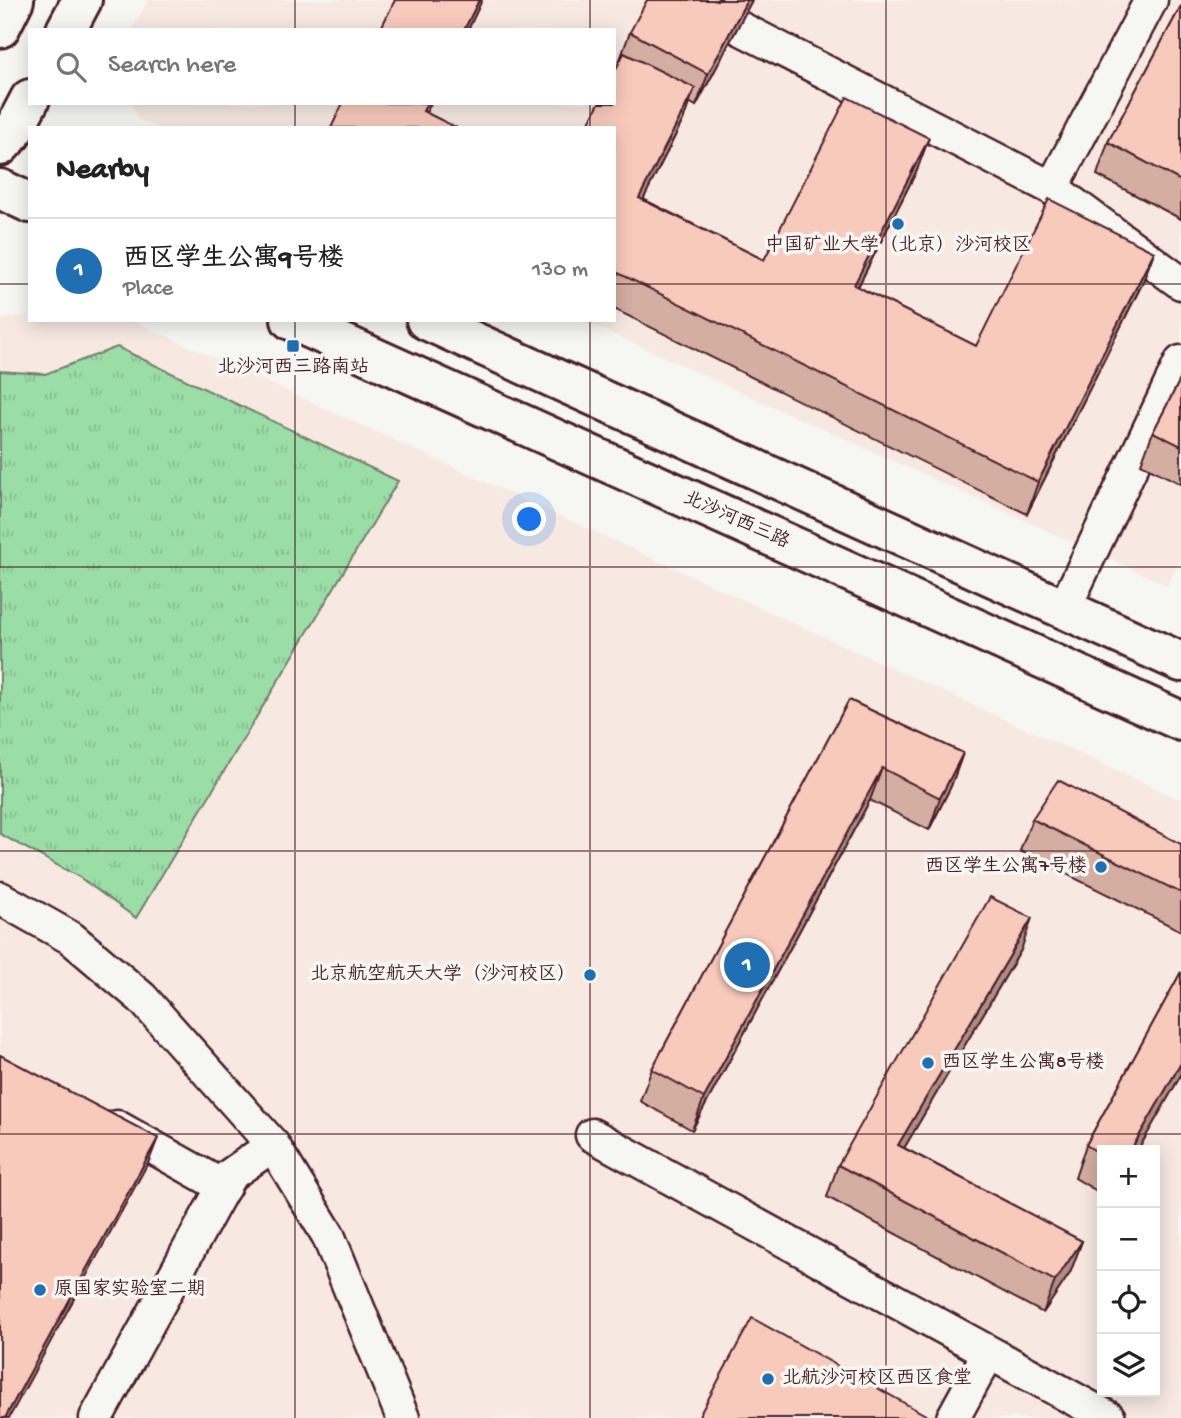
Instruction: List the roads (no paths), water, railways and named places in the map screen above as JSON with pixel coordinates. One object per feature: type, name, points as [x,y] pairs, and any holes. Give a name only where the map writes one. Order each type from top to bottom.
[{"type":"street","points":[[0,28],[15,0]]},
{"type":"street","points":[[67,28],[82,0]]},
{"type":"street","points":[[685,0],[1052,188],[1181,283]]},
{"type":"street","points":[[1052,188],[1151,0]]},
{"type":"street","points":[[10,137],[28,103]]},
{"type":"street","points":[[0,189],[28,201]]},
{"type":"street","name":"北沙河西三路","points":[[295,322],[1181,721]]},
{"type":"street","points":[[430,322],[1181,662]]},
{"type":"street","points":[[1064,609],[1181,362]]},
{"type":"street","points":[[0,898],[71,937],[142,998],[274,1145],[328,1235],[403,1418]]},
{"type":"street","points":[[94,1114],[223,1187]]},
{"type":"street","points":[[592,1135],[1109,1418]]},
{"type":"street","points":[[96,1418],[230,1175],[274,1145]]},
{"type":"street","points":[[953,1418],[988,1353]]},
{"type":"place","name":"中国矿业大学（北京）沙河校区","points":[[898,224]]},
{"type":"place","name":"北沙河西三路南站","points":[[293,346]]},
{"type":"place","name":"西区学生公寓7号楼","points":[[1101,867]]},
{"type":"place","name":"西区学生公寓9号楼","points":[[747,965]]},
{"type":"place","name":"北京航空航天大学（沙河校区）","points":[[590,975]]},
{"type":"place","name":"西区学生公寓8号楼","points":[[928,1063]]},
{"type":"place","name":"原国家实验室二期","points":[[40,1290]]},
{"type":"place","name":"北航沙河校区西区食堂","points":[[768,1379]]}]
